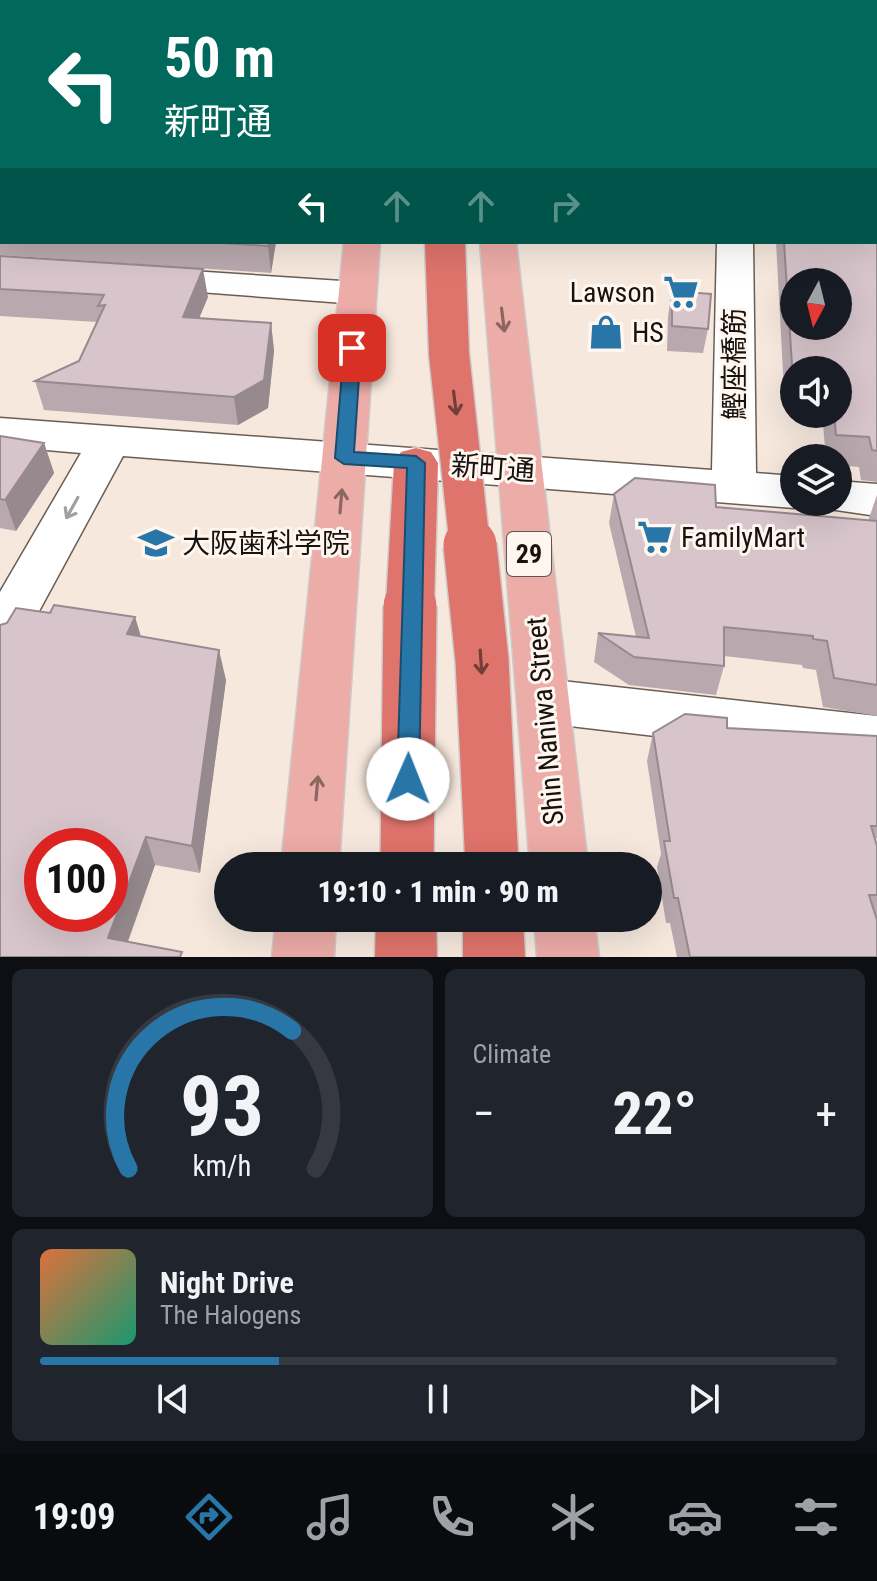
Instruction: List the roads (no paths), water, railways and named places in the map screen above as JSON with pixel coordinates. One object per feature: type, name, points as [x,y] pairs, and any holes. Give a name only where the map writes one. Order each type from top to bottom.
[{"type":"highway","points":[[445,244],[449,354],[482,660],[491,852]]},
{"type":"highway","points":[[407,852],[410,606],[416,463]]},
{"type":"highway","points":[[406,932],[406,957]]},
{"type":"highway","points":[[493,932],[494,957]]},
{"type":"main road","points":[[311,852],[362,244]]},
{"type":"main road","name":"Shin Naniwa Street","points":[[498,244],[501,304],[521,470],[558,852]]},
{"type":"main road","points":[[303,957],[305,932]]},
{"type":"main road","points":[[565,932],[568,957]]},
{"type":"street","name":"鰹座橋筋","points":[[734,487],[735,244]]},
{"type":"street","points":[[109,276],[357,293]]},
{"type":"street","name":"新町通","points":[[0,432],[780,491]]},
{"type":"street","points":[[0,636],[110,440]]},
{"type":"street","points":[[852,498],[877,500]]},
{"type":"street","points":[[544,701],[877,739]]},
{"type":"place","name":"Lawson","points":[[681,292]]},
{"type":"place","name":"HS","points":[[606,332]]},
{"type":"place","name":"FamilyMart","points":[[655,537]]},
{"type":"place","name":"大阪歯科学院","points":[[156,543]]}]
